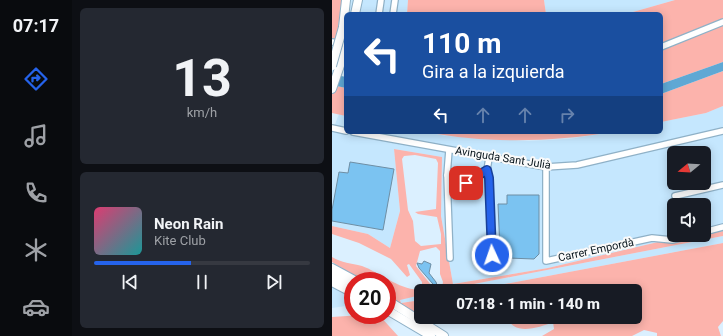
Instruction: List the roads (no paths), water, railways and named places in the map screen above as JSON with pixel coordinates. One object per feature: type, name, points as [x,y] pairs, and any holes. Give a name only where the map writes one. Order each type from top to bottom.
[{"type":"highway","points":[[345,12],[346,0]]},
{"type":"highway","points":[[354,0],[354,12]]},
{"type":"highway","points":[[355,12],[358,0]]},
{"type":"highway","points":[[332,66],[343,27],[344,18]]},
{"type":"highway","points":[[332,89],[344,54]]},
{"type":"highway","points":[[332,268],[344,274]]},
{"type":"highway","points":[[332,276],[339,285]]},
{"type":"highway","points":[[332,282],[339,285]]},
{"type":"highway","points":[[396,306],[443,335]]},
{"type":"highway","points":[[396,310],[443,335]]},
{"type":"highway","points":[[396,316],[431,336]]},
{"type":"street","points":[[379,12],[381,0]]},
{"type":"street","points":[[393,12],[395,0]]},
{"type":"street","points":[[663,46],[723,22]]},
{"type":"street","points":[[332,42],[344,44]]},
{"type":"street","points":[[332,128],[344,131]]},
{"type":"street","name":"Avinguda Sant Julià","points":[[364,134],[489,158],[546,167],[577,165],[723,131]]},
{"type":"street","points":[[449,150],[447,175],[450,258]]},
{"type":"street","points":[[489,158],[487,170],[489,178],[492,255]]},
{"type":"street","name":"Carrer Empordà","points":[[546,167],[546,261],[652,238],[667,240]]},
{"type":"street","points":[[447,175],[466,183],[487,170]]},
{"type":"street","points":[[675,196],[723,185]]},
{"type":"street","points":[[711,230],[723,227]]},
{"type":"water","points":[[723,62],[723,71],[663,93],[663,83]]},
{"type":"water","points":[[332,74],[344,77],[344,88],[332,85]]}]
